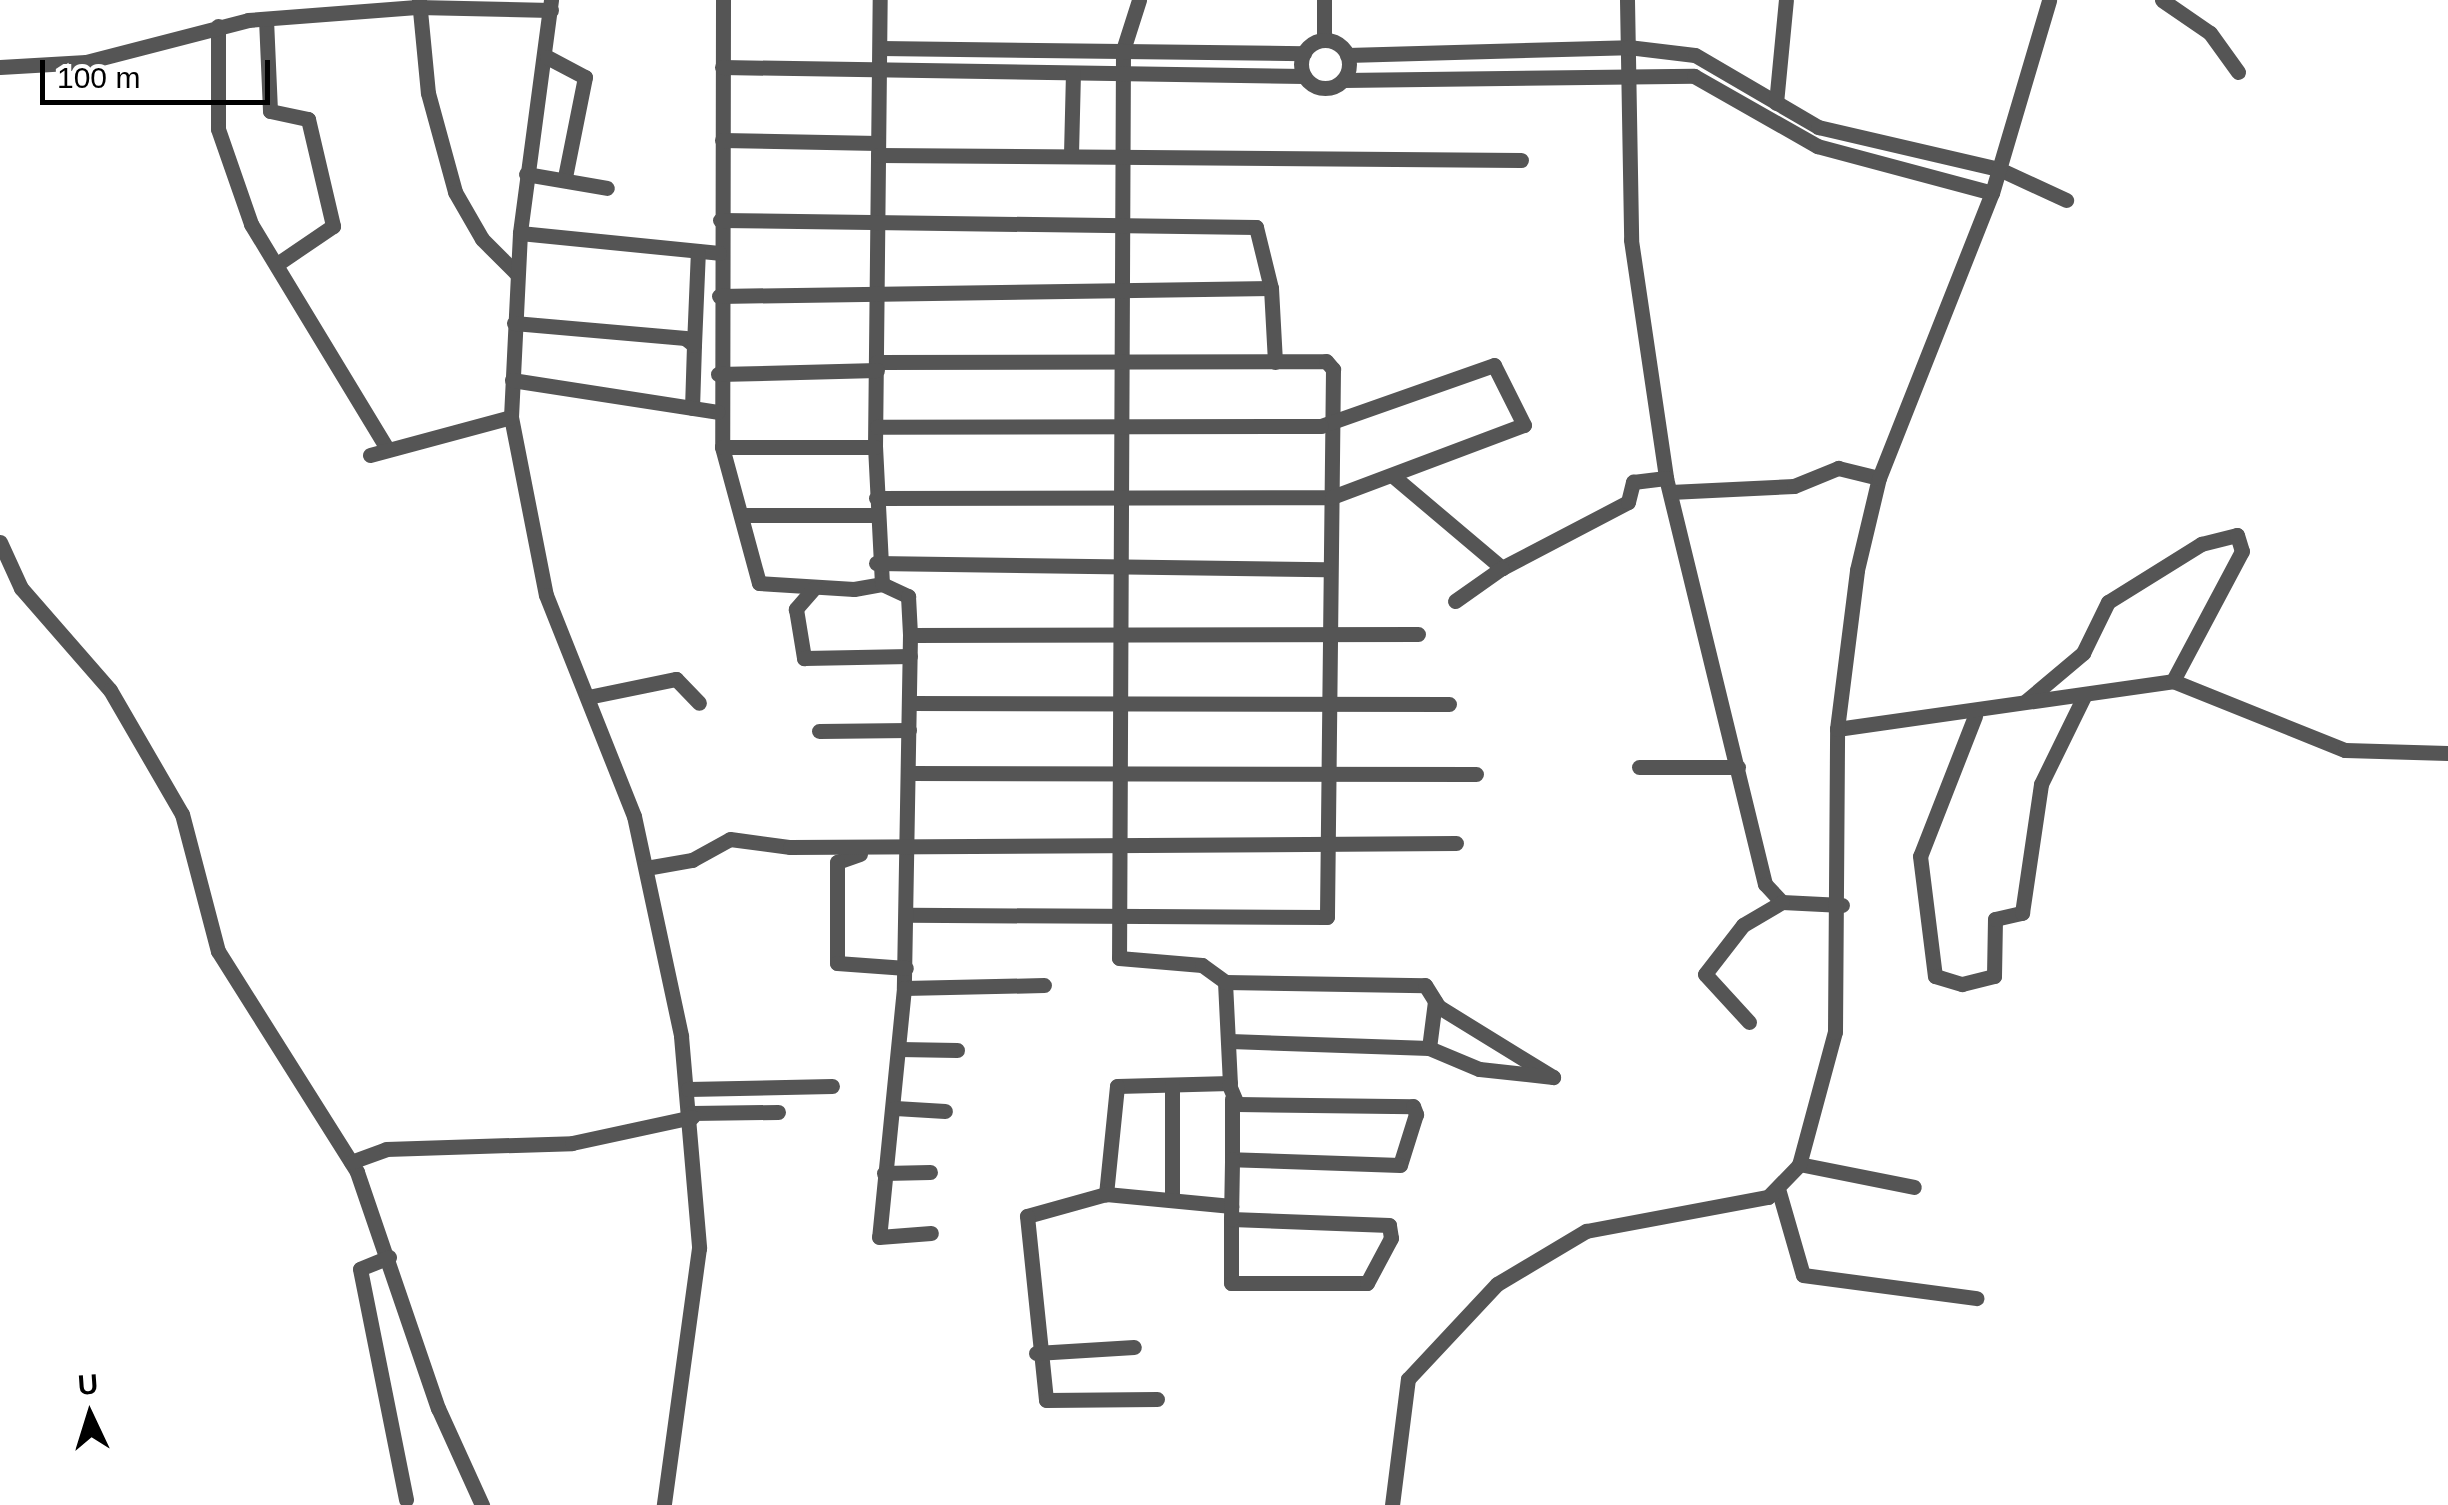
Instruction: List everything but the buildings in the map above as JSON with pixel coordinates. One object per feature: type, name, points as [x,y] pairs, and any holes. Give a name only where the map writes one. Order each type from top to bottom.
[{"type":"street","points":[[722,0],[718,412],[722,447],[759,583],[814,588],[882,584],[908,596],[909,915],[879,1237],[931,1234]]},
{"type":"street","points":[[880,0],[875,446],[876,563],[882,584]]},
{"type":"street","points":[[1140,0],[1123,50],[1118,913],[1125,963],[1202,965],[1226,982],[1425,985],[1435,1001],[1553,1077],[1478,1069],[1428,1048],[1230,1041]]},
{"type":"street","points":[[1324,0],[1324,40]]},
{"type":"street","points":[[1627,0],[1631,240],[1668,485],[1765,884],[1782,902]]},
{"type":"street","points":[[1776,103],[1786,0]]},
{"type":"street","points":[[1392,1505],[1408,1379],[1497,1284],[1586,1231],[1779,1192],[1799,1164],[1833,1052],[1842,906],[1837,729],[1851,599],[1879,478],[1992,193],[2049,0]]},
{"type":"street","points":[[2162,0],[2210,33],[2238,72]]},
{"type":"street","points":[[418,3],[455,192],[482,240],[517,274]]},
{"type":"street","points":[[6,67],[108,55],[218,26],[266,18],[418,3],[551,5],[547,57],[526,174],[520,233],[511,417],[541,576],[588,697],[646,868],[688,1090],[698,1286],[664,1505]]},
{"type":"street","points":[[266,18],[270,112],[308,120],[333,226],[280,262]]},
{"type":"street","points":[[218,26],[221,142],[266,255],[280,262],[387,449]]},
{"type":"street","points":[[880,48],[1304,53],[1324,40]]},
{"type":"street","points":[[1324,40],[1348,56],[1628,47],[1704,57],[1776,103],[1838,134],[2000,169],[2066,200]]},
{"type":"street","points":[[1304,53],[1304,76]]},
{"type":"street","points":[[1343,80],[1348,56]]},
{"type":"street","points":[[547,57],[586,77],[565,177]]},
{"type":"street","points":[[722,67],[1304,76],[1318,87],[1343,80],[1628,71],[1694,76],[1817,146],[1992,193]]},
{"type":"street","points":[[1072,154],[1073,74]]},
{"type":"street","points":[[722,140],[1072,154],[1521,160]]},
{"type":"street","points":[[526,174],[565,177],[607,188]]},
{"type":"street","points":[[720,220],[1124,222],[1256,228],[1272,288],[1275,362]]},
{"type":"street","points":[[520,233],[719,253]]},
{"type":"street","points":[[692,408],[698,251]]},
{"type":"street","points":[[719,296],[1272,288]]},
{"type":"street","points":[[514,323],[694,345]]},
{"type":"street","points":[[718,374],[1123,360],[1331,364],[1334,424],[1325,569],[1331,636],[1324,918],[1118,913],[909,915]]},
{"type":"street","points":[[741,515],[1122,495],[1332,497],[1523,430],[1499,366],[1334,424],[877,427]]},
{"type":"street","points":[[512,380],[718,412]]},
{"type":"street","points":[[370,456],[511,417]]},
{"type":"street","points":[[722,447],[875,446]]},
{"type":"street","points":[[1455,600],[1502,568],[1628,502],[1633,482],[1794,486],[1838,468],[1879,478]]},
{"type":"street","points":[[1393,476],[1502,568]]},
{"type":"street","points":[[2022,704],[2083,654],[2108,602],[2200,544],[2237,535],[2242,551],[2172,682]]},
{"type":"street","points":[[0,542],[15,580]]},
{"type":"street","points":[[876,563],[1325,569]]},
{"type":"street","points":[[0,568],[15,580],[133,725],[182,814],[231,978],[351,1162],[389,1257],[438,1408],[482,1505]]},
{"type":"street","points":[[814,588],[796,608],[804,658],[910,656]]},
{"type":"street","points":[[910,635],[1418,634]]},
{"type":"street","points":[[588,697],[676,679],[699,703]]},
{"type":"street","points":[[1837,729],[1975,716],[2022,704],[2172,682],[2345,750],[2448,753]]},
{"type":"street","points":[[1975,716],[1920,856],[1934,976],[1962,984],[1994,976],[1995,919],[2022,913],[2042,784],[2085,694]]},
{"type":"street","points":[[909,703],[1119,701],[1330,707],[1449,704]]},
{"type":"street","points":[[820,731],[909,730]]},
{"type":"street","points":[[1639,767],[1738,767]]},
{"type":"street","points":[[909,773],[1476,774]]},
{"type":"street","points":[[646,868],[692,860],[721,839],[909,849],[1120,843],[1456,843]]},
{"type":"street","points":[[906,968],[837,963],[837,862],[909,849]]},
{"type":"street","points":[[1749,1022],[1705,974],[1743,924],[1782,902],[1842,906]]},
{"type":"street","points":[[1157,1399],[1052,1406],[1036,1353],[1028,1212],[1106,1194],[1172,1200],[1231,1213],[1388,1226],[1391,1238],[1367,1282],[1231,1283],[1231,1213],[1232,1159],[1226,982]]},
{"type":"street","points":[[904,988],[1044,985]]},
{"type":"street","points":[[1428,1048],[1435,1001]]},
{"type":"street","points":[[898,1049],[956,1050]]},
{"type":"street","points":[[1172,1085],[1172,1200]]},
{"type":"street","points":[[1106,1194],[1113,1091],[1172,1085],[1413,1106],[1416,1114],[1400,1165],[1232,1159]]},
{"type":"street","points":[[688,1090],[832,1086]]},
{"type":"street","points":[[894,1108],[945,1111]]},
{"type":"street","points":[[351,1162],[403,1148],[572,1143],[691,1115],[778,1112]]},
{"type":"street","points":[[1799,1164],[1914,1187]]},
{"type":"street","points":[[884,1172],[930,1172]]},
{"type":"street","points":[[1779,1192],[1803,1275],[1976,1298]]},
{"type":"street","points":[[389,1257],[360,1269],[406,1498]]},
{"type":"street","points":[[1036,1353],[1134,1347]]}]
